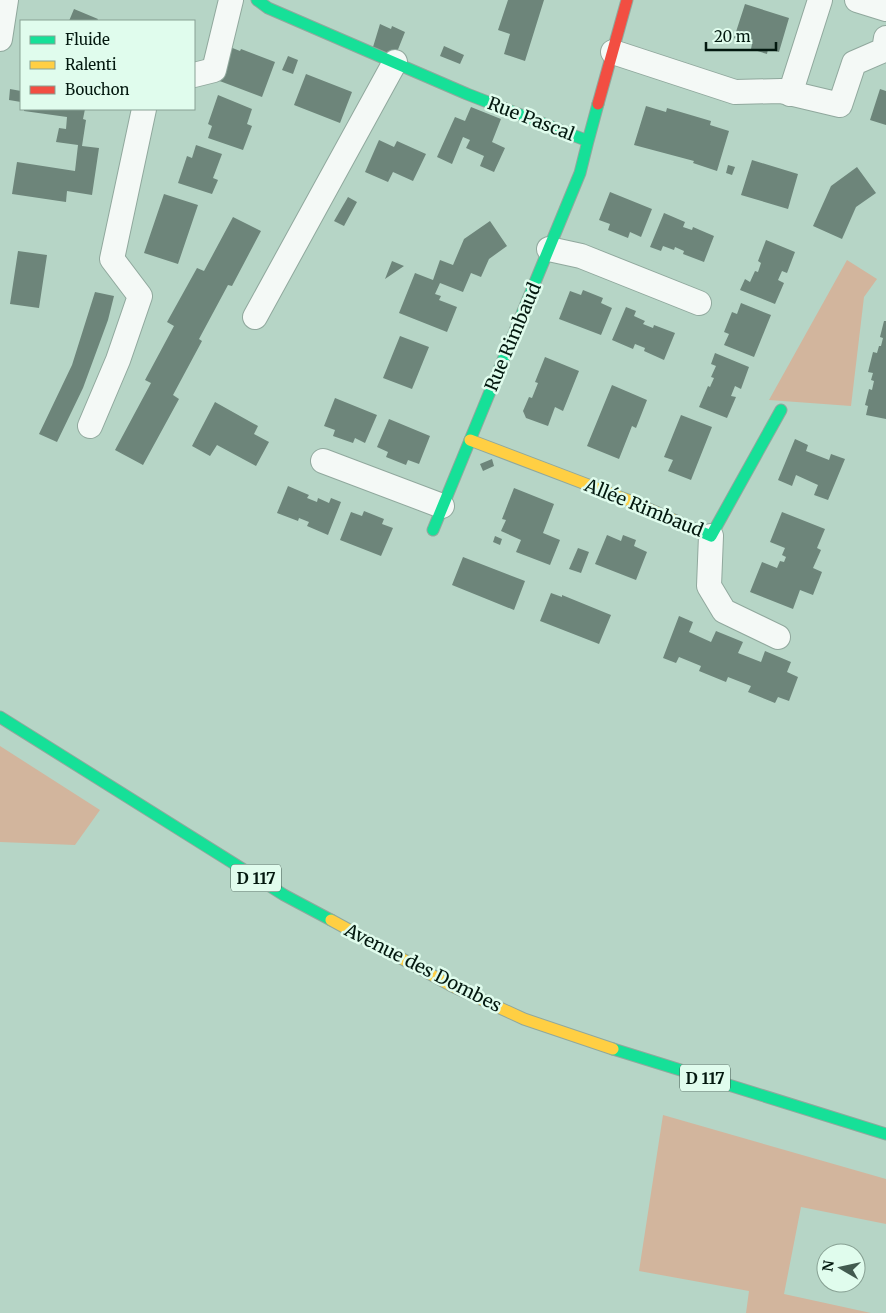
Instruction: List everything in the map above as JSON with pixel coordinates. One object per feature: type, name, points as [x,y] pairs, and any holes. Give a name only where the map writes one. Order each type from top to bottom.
[{"type":"street","points":[[0,39],[6,0]]},
{"type":"street","points":[[195,75],[214,70],[231,0]]},
{"type":"street","name":"Rue Pascal","points":[[257,0],[268,8],[464,93],[539,124],[588,141],[627,0]]},
{"type":"street","points":[[790,94],[820,0]]},
{"type":"street","points":[[857,0],[886,9]]},
{"type":"street","points":[[613,52],[735,92],[781,91],[840,105],[854,63],[884,50],[886,38]]},
{"type":"street","points":[[255,317],[395,62]]},
{"type":"street","points":[[90,426],[118,360],[140,296],[112,259],[144,110]]},
{"type":"street","name":"Rue Rimbaud","points":[[433,530],[580,173],[588,141]]},
{"type":"street","points":[[549,249],[581,256],[699,303]]},
{"type":"street","name":"Allée Rimbaud","points":[[470,440],[633,502],[711,536],[781,410]]},
{"type":"street","points":[[323,462],[442,506]]},
{"type":"street","points":[[711,536],[709,586],[724,611],[778,637]]},
{"type":"street","name":"Avenue des Dombes","points":[[0,716],[284,894],[452,986],[524,1019],[652,1062],[886,1134]]},
{"type":"shaded area","points":[[847,260],[877,279],[864,297],[851,406],[769,400]]},
{"type":"shaded area","points":[[0,746],[100,810],[75,845],[0,842]]},
{"type":"shaded area","points":[[663,1115],[886,1179],[886,1224],[801,1207],[784,1294],[871,1313],[746,1313],[749,1291],[639,1271]]},
{"type":"building","points":[[508,0],[544,0],[525,61],[504,54],[510,34],[498,30]]},
{"type":"building","points":[[745,4],[789,18],[779,52],[768,49],[767,54],[751,49],[752,44],[734,38]]},
{"type":"building","points":[[74,9],[98,19],[98,20],[69,20]]},
{"type":"building","points":[[380,24],[391,29],[392,26],[405,32],[395,57],[373,47]]},
{"type":"building","points":[[444,46],[464,55],[460,64],[440,56]]},
{"type":"building","points":[[230,47],[240,51],[241,49],[275,62],[262,97],[217,80]]},
{"type":"building","points":[[288,56],[298,60],[293,74],[282,70]]},
{"type":"building","points":[[306,74],[352,92],[340,123],[294,105]]},
{"type":"building","points":[[10,89],[20,91],[20,102],[9,100]]},
{"type":"building","points":[[880,89],[886,91],[886,125],[870,120]]},
{"type":"building","points":[[218,95],[252,109],[247,124],[252,126],[243,150],[208,138],[212,126],[208,124]]},
{"type":"building","points":[[646,106],[666,112],[667,108],[711,121],[710,125],[729,131],[717,171],[693,163],[694,161],[634,145]]},
{"type":"building","points":[[471,107],[501,119],[492,142],[505,148],[494,172],[480,166],[484,156],[466,148],[470,140],[463,137],[452,164],[437,157],[455,117],[465,121]]},
{"type":"building","points":[[85,110],[83,119],[86,120],[82,146],[99,148],[92,195],[67,191],[66,202],[12,194],[17,162],[75,171],[78,145],[56,142],[59,128],[66,129],[67,117],[24,111]]},
{"type":"building","points":[[379,140],[394,147],[397,141],[426,154],[413,181],[393,172],[388,182],[365,172]]},
{"type":"building","points":[[196,145],[222,154],[213,178],[218,180],[212,194],[178,183],[187,156],[192,158]]},
{"type":"building","points":[[752,160],[798,174],[788,209],[741,195]]},
{"type":"building","points":[[728,165],[735,167],[732,175],[726,173]]},
{"type":"building","points":[[857,167],[876,193],[856,207],[842,239],[813,226],[831,186]]},
{"type":"building","points":[[610,192],[652,209],[641,237],[630,232],[628,238],[608,230],[610,224],[599,220]]},
{"type":"building","points":[[164,194],[198,205],[178,264],[144,253]]},
{"type":"building","points":[[348,197],[357,202],[344,226],[334,221]]},
{"type":"building","points":[[664,213],[685,222],[683,227],[692,230],[693,227],[714,236],[704,262],[683,254],[684,251],[675,247],[674,250],[663,246],[661,251],[650,247]]},
{"type":"building","points":[[233,217],[261,231],[232,286],[228,285],[199,339],[202,341],[173,395],[179,399],[143,465],[115,450],[151,383],[145,380],[174,326],[167,322],[197,268],[204,271]]},
{"type":"building","points":[[490,221],[507,246],[489,259],[481,277],[471,273],[463,292],[440,283],[435,294],[441,296],[439,300],[457,307],[447,332],[399,313],[415,273],[433,280],[440,260],[453,265],[464,239]]},
{"type":"building","points":[[766,240],[795,252],[787,273],[782,271],[778,280],[784,283],[775,304],[740,290],[745,279],[750,282],[755,271],[758,272],[761,263],[758,261]]},
{"type":"building","points":[[18,251],[47,255],[39,308],[10,304]]},
{"type":"building","points":[[392,261],[404,266],[385,279]]},
{"type":"building","points":[[583,290],[603,298],[601,303],[612,308],[601,335],[559,319],[570,291],[581,295]]},
{"type":"building","points":[[95,292],[114,296],[108,320],[83,388],[57,442],[39,434],[72,365]]},
{"type":"building","points":[[741,303],[771,315],[754,357],[724,345],[729,334],[724,332],[732,312],[737,314]]},
{"type":"building","points":[[626,307],[636,311],[634,316],[645,321],[643,324],[653,328],[654,325],[675,333],[664,360],[644,351],[645,348],[635,344],[633,349],[612,340]]},
{"type":"building","points":[[884,321],[886,321],[886,419],[866,415],[868,406],[865,405],[869,389],[872,390],[874,381],[871,380],[873,373],[868,372],[873,352],[877,353],[879,346],[881,346],[883,338],[880,337]]},
{"type":"building","points":[[400,336],[429,347],[412,389],[383,378]]},
{"type":"building","points":[[715,353],[749,367],[741,389],[735,386],[731,396],[736,397],[727,418],[699,407],[708,386],[710,387],[714,378],[711,377],[716,366],[711,364]]},
{"type":"building","points":[[545,357],[579,371],[563,411],[555,407],[548,426],[526,418],[523,411],[529,397],[532,398],[538,383],[535,382]]},
{"type":"building","points":[[612,385],[647,400],[636,428],[632,426],[619,459],[587,446]]},
{"type":"building","points":[[335,398],[377,415],[365,443],[355,438],[353,443],[333,436],[335,430],[324,426]]},
{"type":"building","points":[[215,402],[258,426],[254,434],[269,442],[256,466],[217,445],[210,456],[192,446]]},
{"type":"building","points":[[681,415],[712,427],[691,480],[668,471],[673,460],[664,457]]},
{"type":"building","points":[[389,419],[430,436],[419,464],[408,460],[406,465],[386,457],[388,452],[377,447]]},
{"type":"building","points":[[795,439],[808,445],[806,451],[829,460],[831,454],[845,459],[828,500],[814,495],[818,485],[796,475],[792,486],[778,480]]},
{"type":"building","points":[[492,459],[494,466],[483,471],[480,464]]},
{"type":"building","points":[[288,486],[309,495],[307,498],[317,502],[318,498],[329,503],[331,498],[341,502],[328,535],[307,526],[309,522],[299,518],[298,521],[277,513]]},
{"type":"building","points":[[514,488],[554,504],[543,533],[560,540],[550,565],[516,552],[521,540],[501,531],[506,520],[502,519]]},
{"type":"building","points":[[364,511],[384,519],[382,524],[393,528],[381,556],[340,540],[351,512],[362,516]]},
{"type":"building","points":[[782,512],[825,529],[817,548],[821,550],[813,568],[822,572],[813,595],[800,590],[793,609],[750,592],[762,562],[777,568],[780,561],[784,562],[786,557],[782,555],[785,548],[770,542]]},
{"type":"building","points":[[607,535],[621,541],[623,535],[636,540],[634,546],[647,552],[636,580],[595,564]]},
{"type":"building","points":[[495,536],[502,539],[500,545],[493,542]]},
{"type":"building","points":[[578,548],[589,552],[581,573],[569,569]]},
{"type":"building","points":[[463,557],[525,581],[514,610],[452,585]]},
{"type":"building","points":[[551,593],[562,597],[562,595],[611,615],[599,644],[540,621]]},
{"type":"building","points":[[679,616],[693,622],[689,632],[711,642],[716,631],[743,642],[738,653],[761,662],[765,651],[791,662],[787,672],[798,677],[789,701],[778,697],[775,703],[748,692],[751,686],[728,677],[726,682],[699,671],[701,666],[679,657],[676,663],[663,658]]},
{"type":"traffic: fast","points":[[257,0],[268,8],[467,94],[588,141],[598,104]]},
{"type":"traffic: fast","points":[[433,530],[580,173],[588,141]]},
{"type":"traffic: fast","points":[[676,521],[711,536],[781,410]]},
{"type":"traffic: fast","points":[[0,717],[284,895],[331,920]]},
{"type":"traffic: fast","points":[[613,1049],[886,1134]]},
{"type":"traffic: slow","points":[[470,440],[633,502],[676,521]]},
{"type":"traffic: slow","points":[[331,920],[452,986],[524,1019],[613,1049]]},
{"type":"traffic: jam","points":[[598,104],[627,0]]}]
